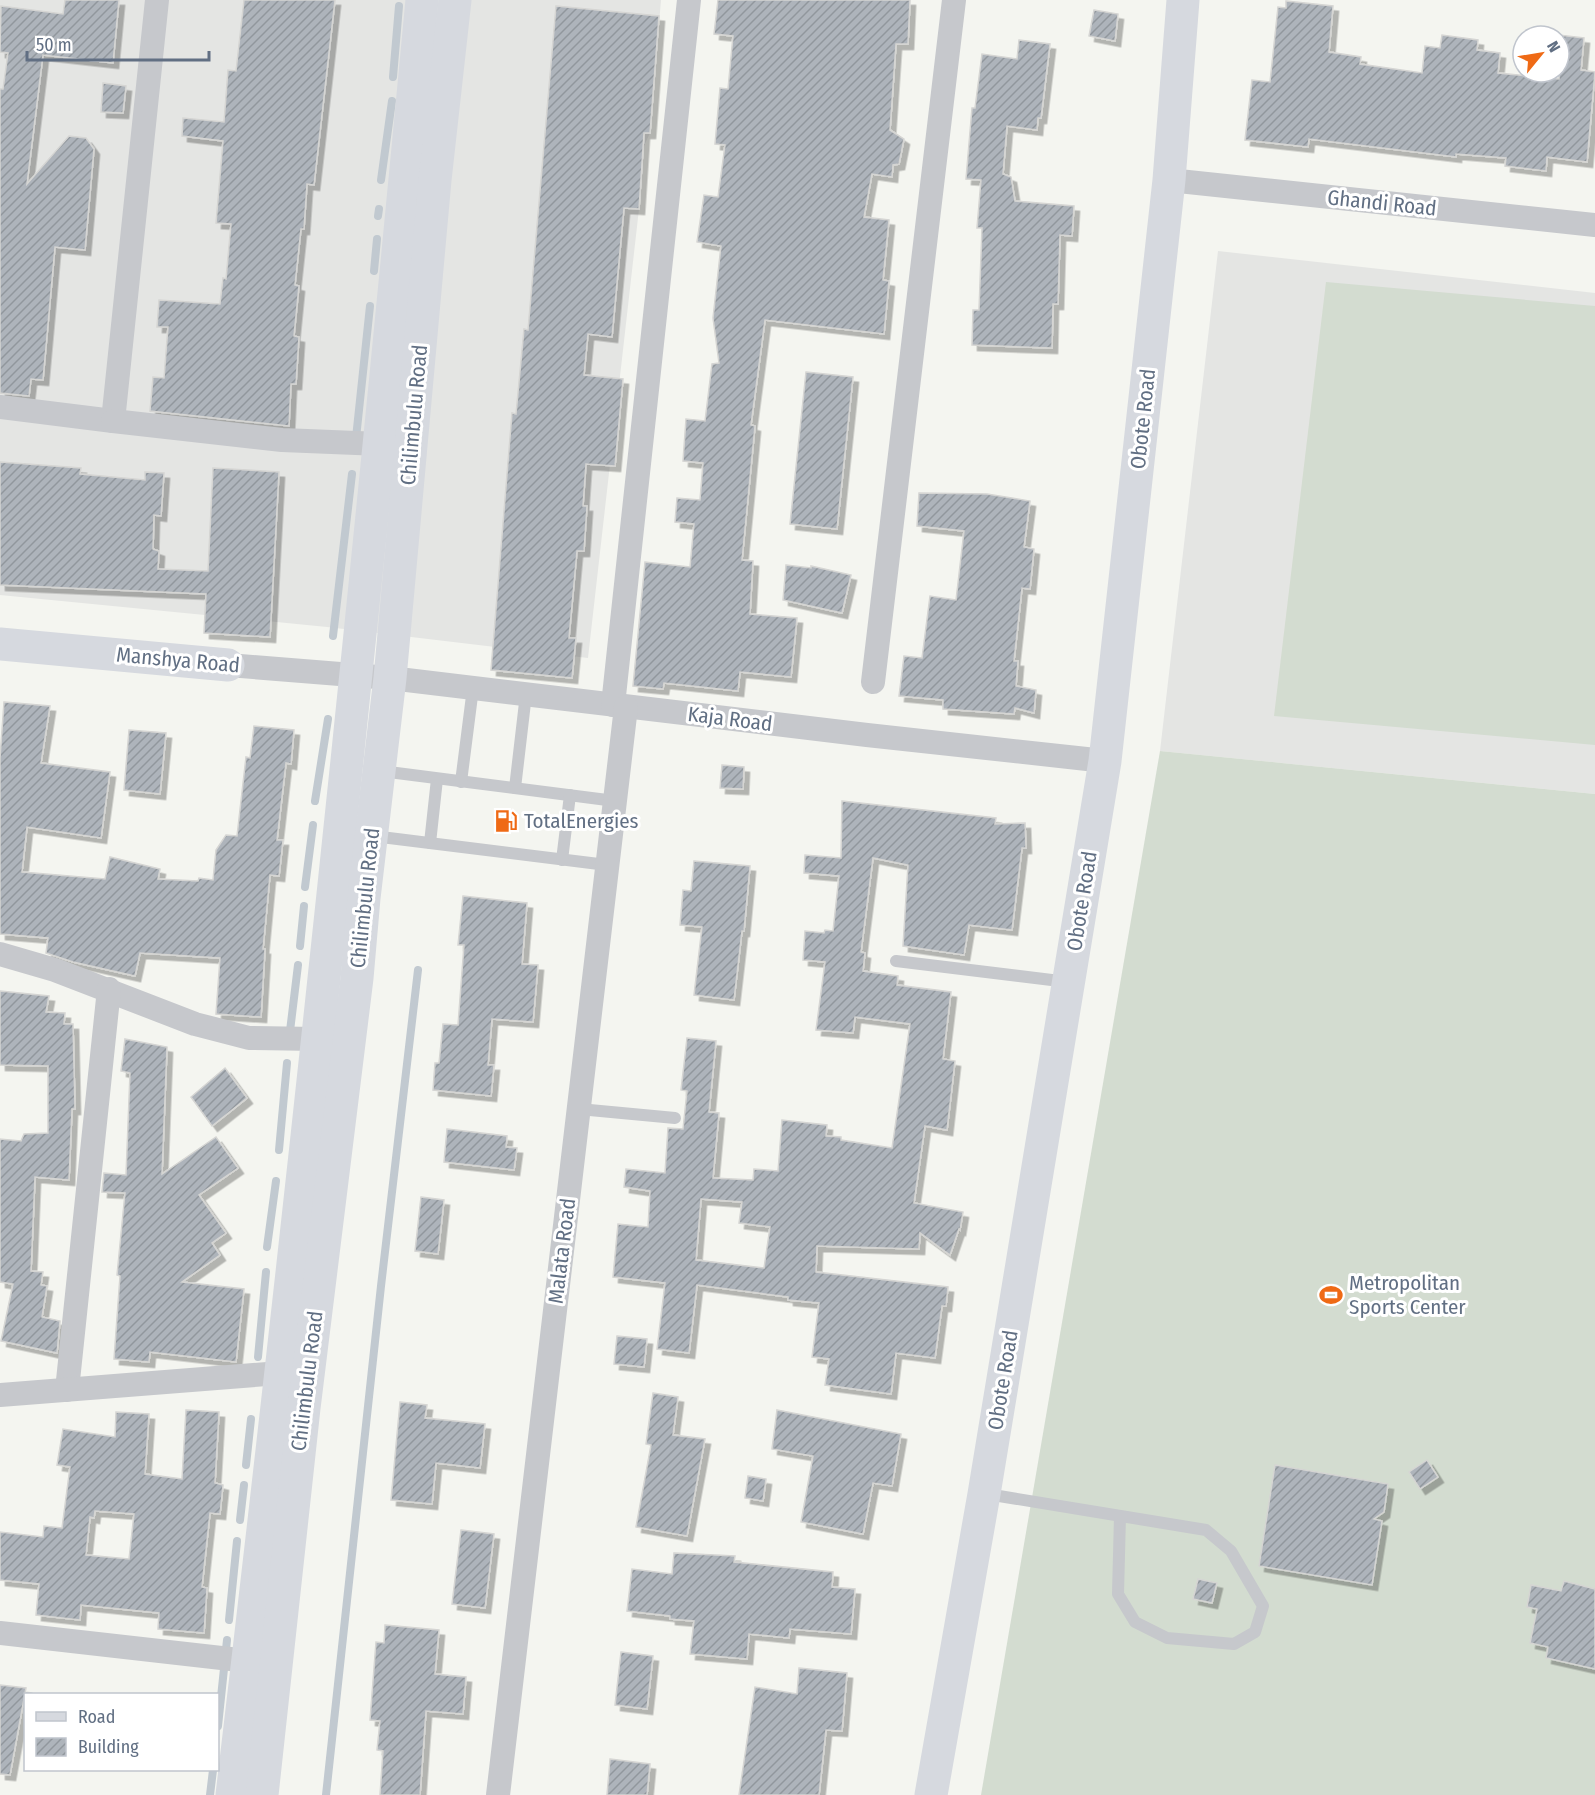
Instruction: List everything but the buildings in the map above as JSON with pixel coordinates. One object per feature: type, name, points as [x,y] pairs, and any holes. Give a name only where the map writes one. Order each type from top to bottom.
[{"type":"main road","name":"Chilimbulu Road","points":[[232,1795],[381,444],[423,0]]},
{"type":"main road","name":"Chilimbulu Road","points":[[262,1795],[302,1419],[357,978],[390,678],[435,180],[455,0]]},
{"type":"main road","name":"Obote Road","points":[[931,1795],[984,1494],[1105,761],[1169,180],[1183,0]]},
{"type":"main road","name":"Manshya Road","points":[[0,644],[228,665]]},
{"type":"street","points":[[113,421],[157,0]]},
{"type":"street","name":"Malata Road","points":[[498,1795],[615,801],[619,706],[689,0]]},
{"type":"street","points":[[873,682],[954,0]]},
{"type":"street","name":"Ghandi Road","points":[[1169,180],[1595,225]]},
{"type":"street","points":[[0,407],[282,440],[381,444]]},
{"type":"street","name":"Manshya Road","points":[[228,665],[356,676]]},
{"type":"street","name":"Kaja Road","points":[[356,676],[390,678],[1105,761]]},
{"type":"street","points":[[0,954],[109,989],[195,1024],[249,1038],[317,1039]]},
{"type":"street","points":[[67,1390],[109,989]]},
{"type":"street","points":[[0,1395],[280,1374]]},
{"type":"street","points":[[0,1633],[248,1661]]},
{"type":"lane","points":[[461,782],[472,688]]},
{"type":"lane","points":[[515,788],[526,694]]},
{"type":"lane","points":[[379,771],[615,801]]},
{"type":"lane","points":[[430,843],[437,779]]},
{"type":"lane","points":[[562,860],[570,795]]},
{"type":"lane","points":[[372,836],[608,865]]},
{"type":"lane","points":[[896,961],[1068,982]]},
{"type":"lane","points":[[579,1109],[675,1118]]},
{"type":"lane","points":[[984,1494],[1120,1516],[1206,1530],[1231,1551],[1263,1606],[1255,1632],[1234,1644],[1167,1638],[1135,1622],[1118,1594],[1120,1516]]},
{"type":"shaded area","points":[[0,0],[661,0],[650,133],[643,148],[639,209],[588,658],[327,627],[0,595]]},
{"type":"shaded area","points":[[1218,251],[1595,293],[1595,794],[1160,751]]},
{"type":"shaded area","points":[[1326,282],[1595,306],[1595,745],[1274,716]]},
{"type":"shaded area","name":"Metropolitan Sports Center","points":[[1160,751],[1595,794],[1595,1795],[981,1795]]},
{"type":"waterway","points":[[393,77],[399,6]]},
{"type":"waterway","points":[[381,180],[392,101]]},
{"type":"waterway","points":[[378,216],[379,209]]},
{"type":"waterway","points":[[374,271],[377,239]]},
{"type":"waterway","points":[[356,438],[370,306]]},
{"type":"waterway","points":[[333,636],[352,474]]},
{"type":"waterway","points":[[315,801],[328,719]]},
{"type":"waterway","points":[[305,887],[313,825]]},
{"type":"waterway","points":[[300,946],[304,906]]},
{"type":"waterway","points":[[290,1031],[298,965]]},
{"type":"waterway","points":[[326,1795],[418,970]]},
{"type":"waterway","points":[[279,1150],[287,1063]]},
{"type":"waterway","points":[[267,1247],[276,1181]]},
{"type":"waterway","points":[[258,1357],[266,1272]]},
{"type":"waterway","points":[[246,1465],[251,1419]]},
{"type":"waterway","points":[[240,1520],[244,1485]]},
{"type":"waterway","points":[[229,1620],[237,1541]]},
{"type":"waterway","points":[[219,1716],[227,1640]]},
{"type":"waterway","points":[[210,1795],[213,1771]]},
{"type":"place","name":"TotalEnergies","points":[[506,821]]},
{"type":"place","name":"Metropolitan Sports Center","points":[[1331,1295]]}]
